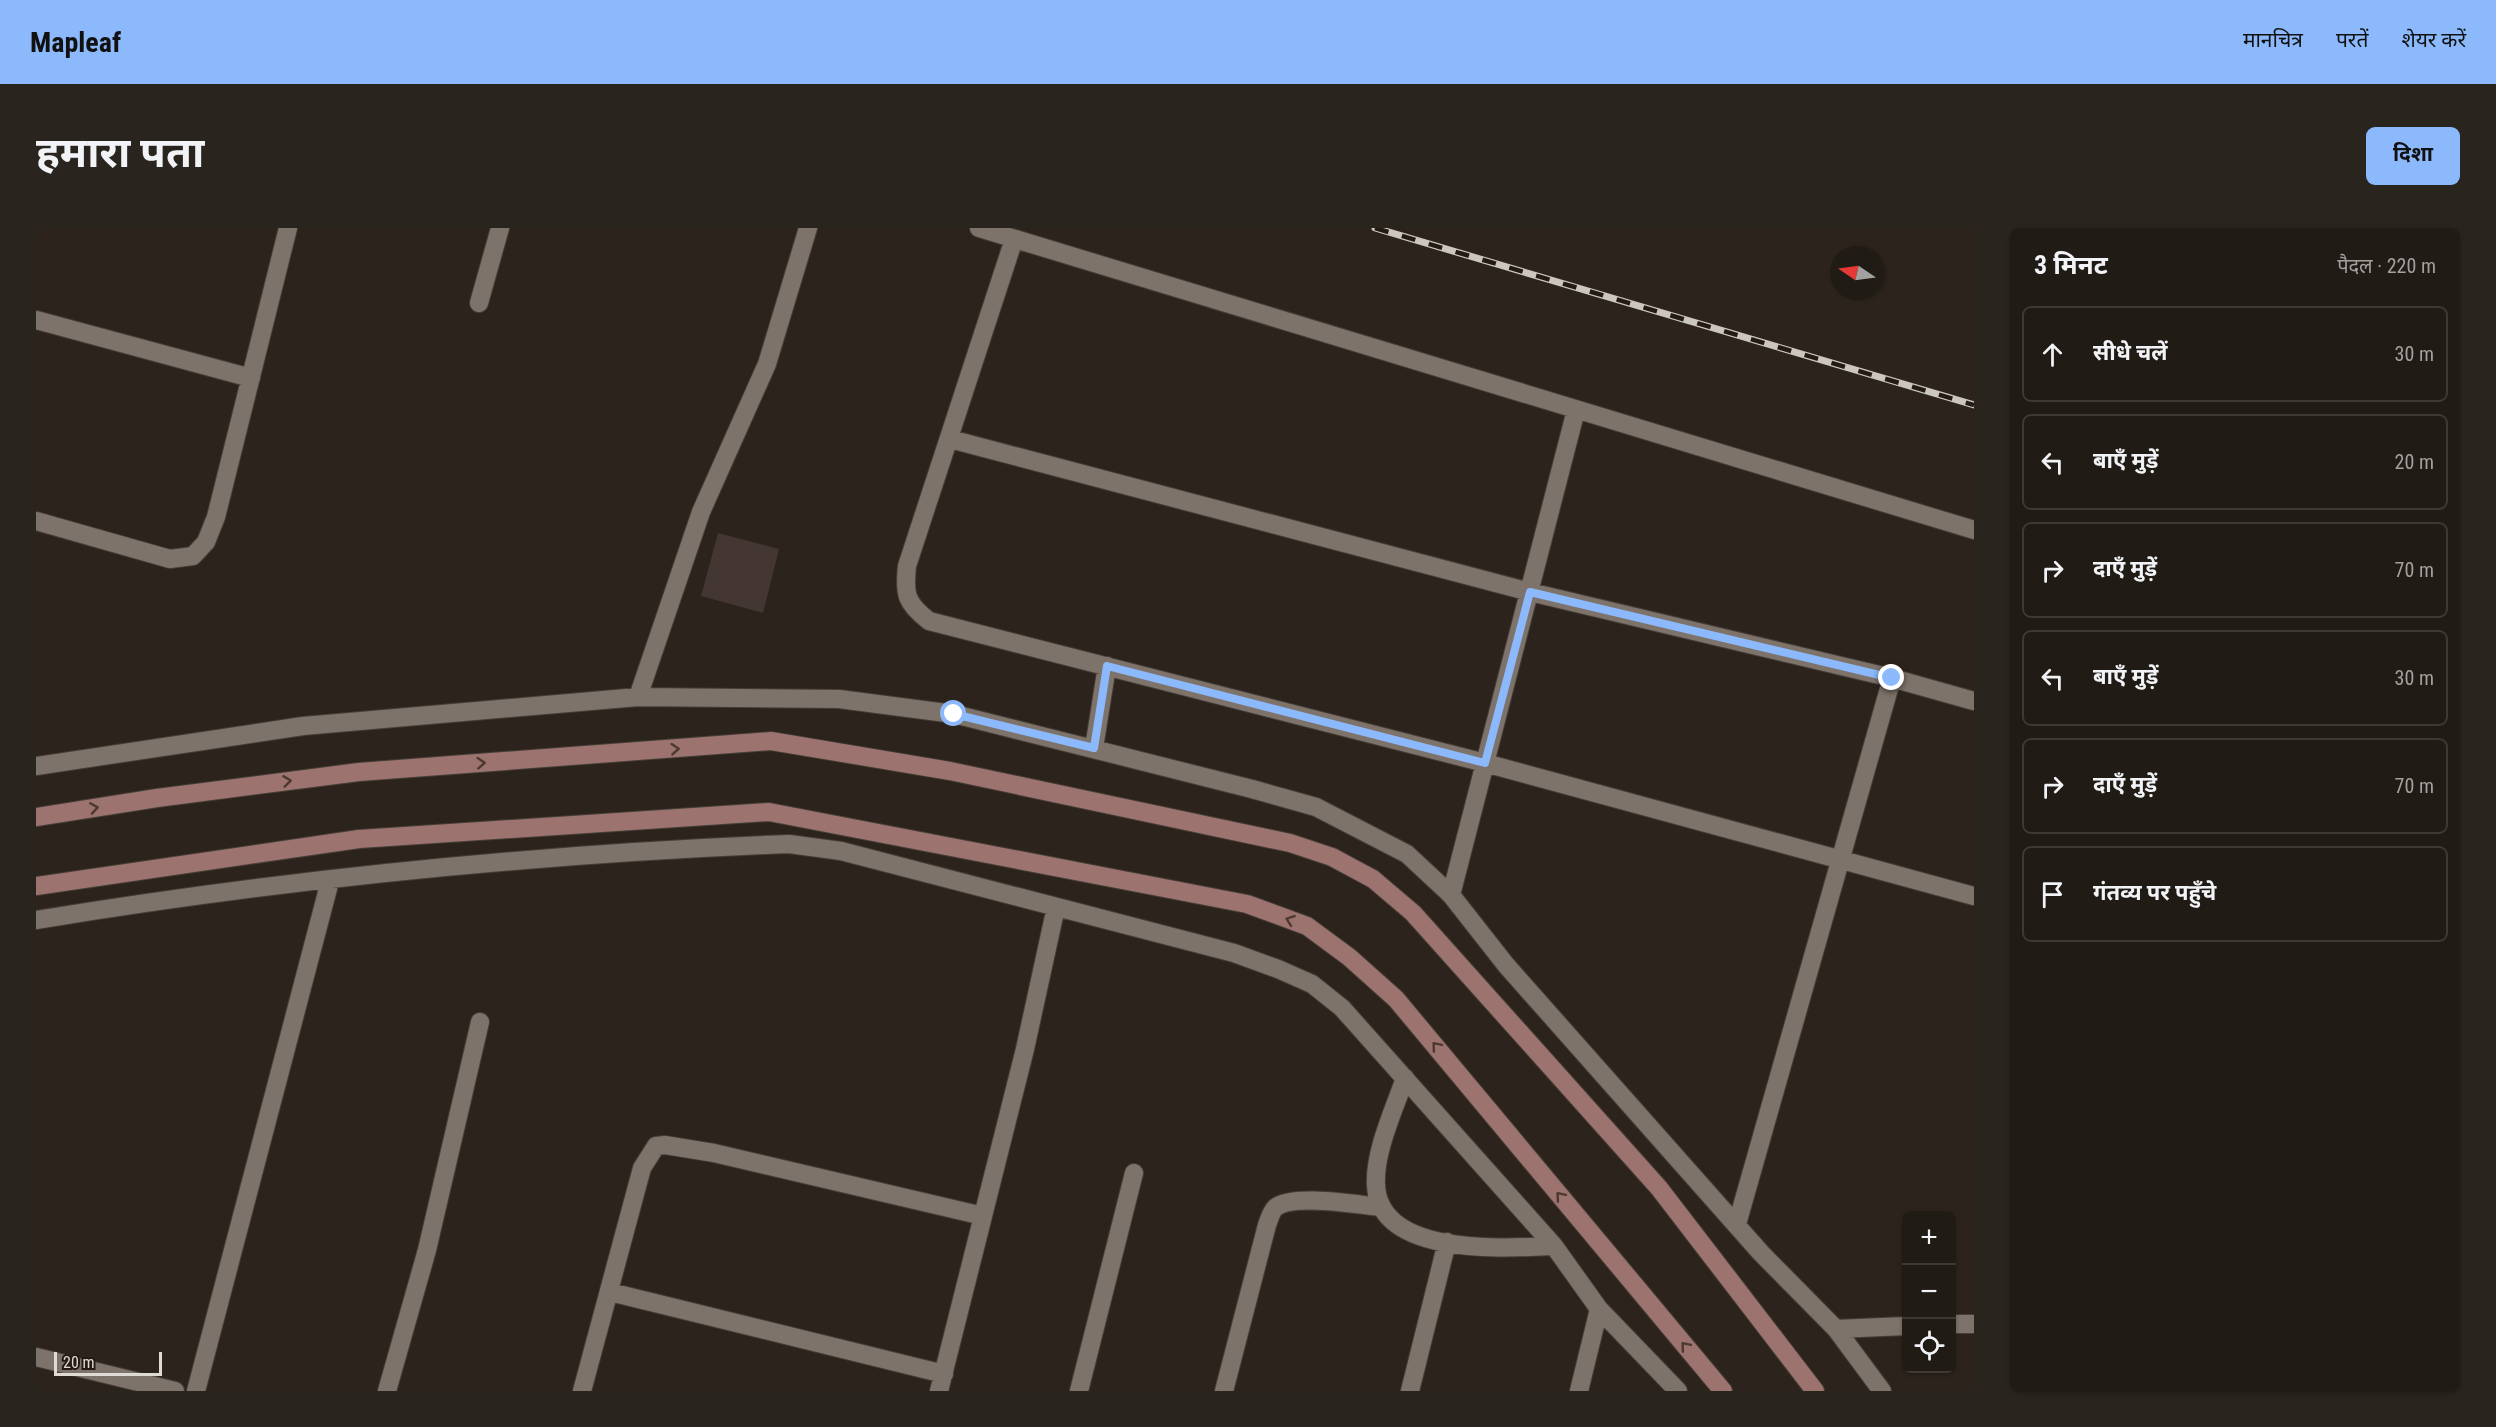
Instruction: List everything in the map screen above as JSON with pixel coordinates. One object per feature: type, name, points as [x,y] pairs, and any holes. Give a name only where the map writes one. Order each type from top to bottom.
[{"type":"street","points":[[36,521],[170,559],[193,556],[206,542],[216,517],[288,228]]},
{"type":"street","points":[[479,303],[500,228]]},
{"type":"street","points":[[638,698],[701,512],[767,364],[808,228]]},
{"type":"street","points":[[979,228],[1974,530]]},
{"type":"street","points":[[1014,238],[907,566],[904,590],[913,609],[929,621],[1485,763],[1974,896]]},
{"type":"street","points":[[36,320],[251,378]]},
{"type":"street","points":[[1451,895],[1576,410]]},
{"type":"street","points":[[950,439],[1530,592],[1892,678],[1974,701]]},
{"type":"street","points":[[1094,748],[1107,666]]},
{"type":"street","points":[[1737,1224],[1892,678]]},
{"type":"street","points":[[36,766],[303,726],[638,698],[839,699],[954,714],[1094,748],[1316,807],[1407,854],[1451,895],[1506,965],[1737,1224],[1836,1329],[1882,1391]]},
{"type":"street","points":[[36,818],[157,798],[359,772],[771,741],[950,771],[1290,843],[1322,853],[1373,879],[1413,913],[1659,1188],[1815,1391]]},
{"type":"street","points":[[36,886],[359,839],[769,812],[1247,904],[1307,926],[1349,957],[1396,999],[1722,1391]]},
{"type":"street","points":[[36,920],[149,902],[458,864],[789,844],[841,851],[1234,953],[1312,984],[1342,1008],[1554,1246],[1599,1309],[1678,1391]]},
{"type":"street","points":[[196,1391],[330,881]]},
{"type":"street","points":[[610,1292],[941,1382],[1025,1049],[1056,907]]},
{"type":"street","points":[[387,1391],[427,1250],[480,1022]]},
{"type":"street","points":[[1405,1078],[1378,1157],[1376,1185],[1381,1207],[1396,1224],[1424,1237],[1448,1242],[1492,1248],[1554,1246]]},
{"type":"street","points":[[582,1391],[642,1168],[656,1146],[665,1145],[714,1153],[983,1216]]},
{"type":"street","points":[[1079,1391],[1134,1173]]},
{"type":"street","points":[[1224,1391],[1267,1225],[1275,1208],[1287,1203],[1304,1201],[1381,1207]]},
{"type":"street","points":[[1410,1391],[1448,1242]]},
{"type":"street","points":[[1579,1391],[1599,1309]]},
{"type":"street","points":[[1956,1324],[1974,1324]]},
{"type":"street","points":[[1836,1329],[1902,1326]]},
{"type":"street","points":[[36,1357],[175,1391]]},
{"type":"building","points":[[718,533],[779,549],[763,613],[701,596]]},
{"type":"railway","points":[[1375,228],[1974,405]]},
{"type":"route","points":[[954,714],[1094,748],[1107,666],[1485,763],[1530,592],[1892,678]]}]
